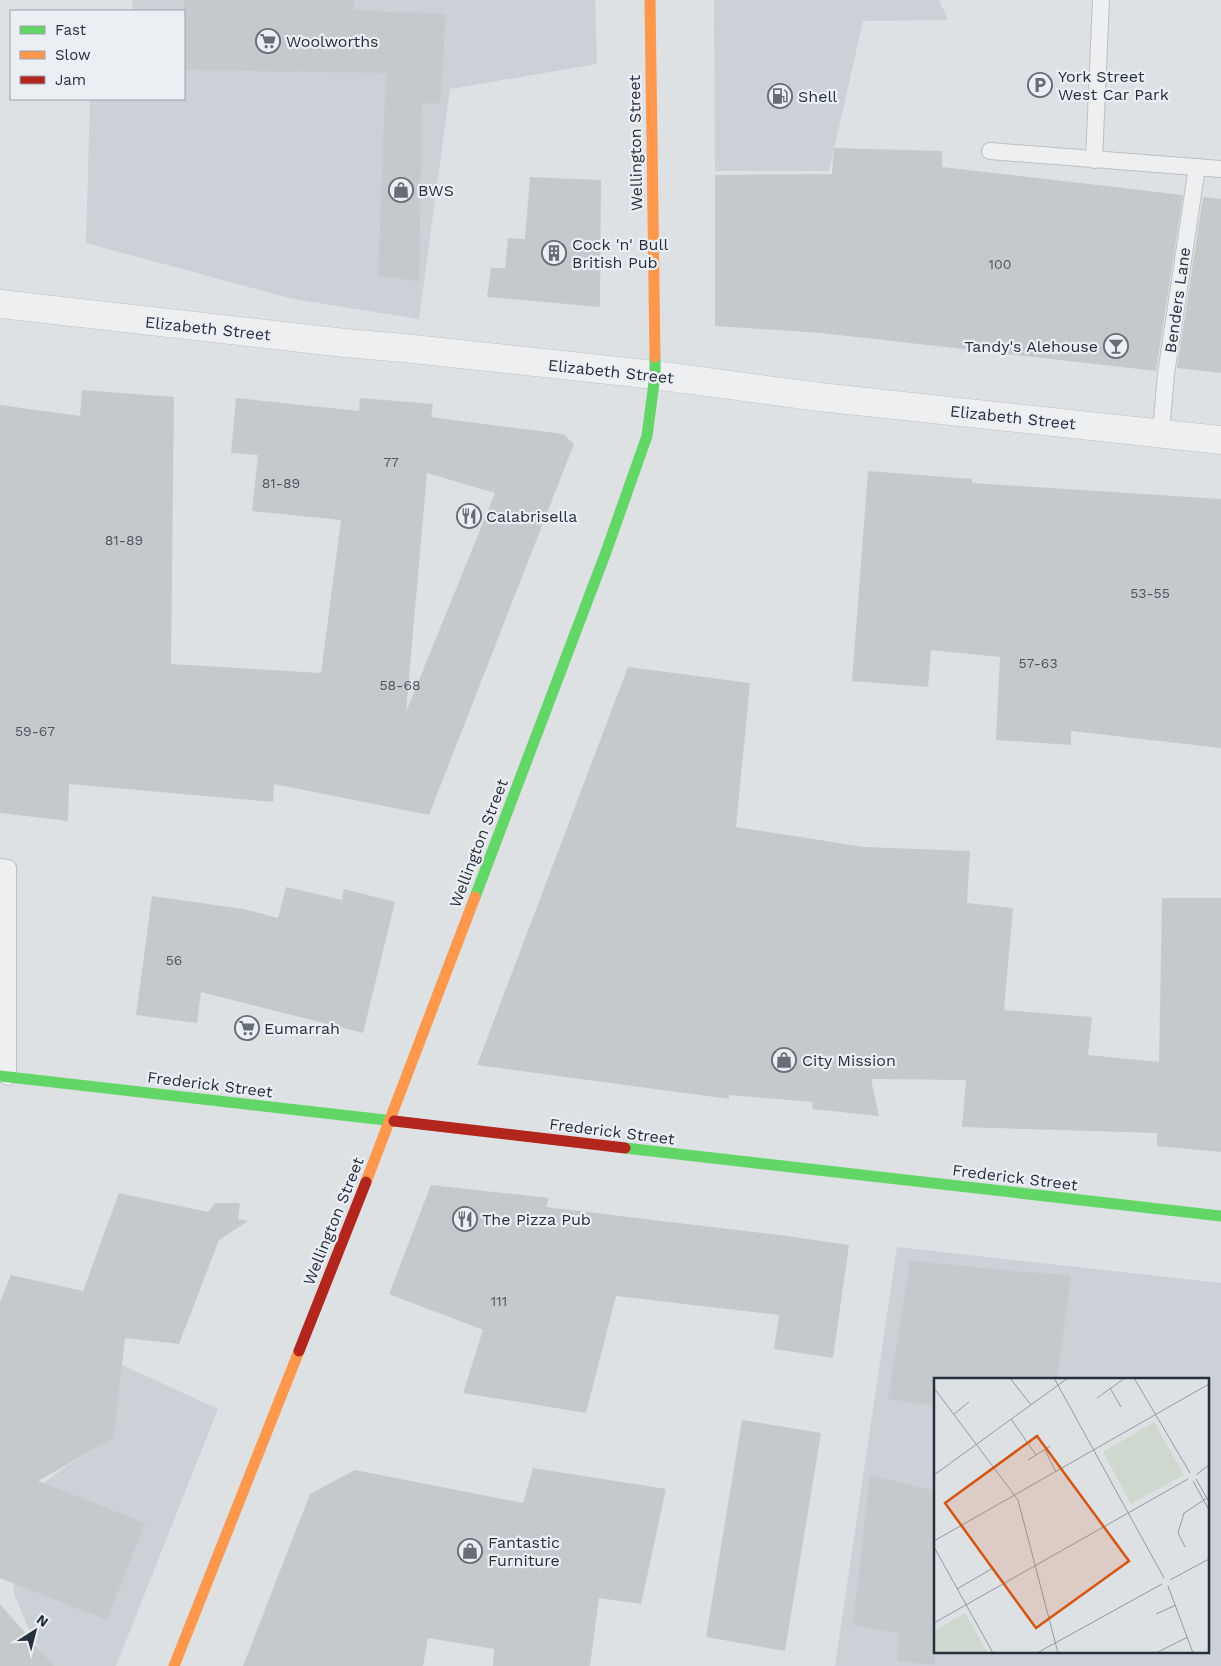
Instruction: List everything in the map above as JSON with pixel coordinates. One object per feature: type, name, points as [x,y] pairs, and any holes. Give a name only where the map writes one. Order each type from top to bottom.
[{"type":"main road","name":"Wellington Street","points":[[174,1666],[390,1122],[613,534],[647,436],[655,376],[650,0]]},
{"type":"main road","name":"Frederick Street","points":[[4,1077],[1221,1216]]},
{"type":"street","name":"Elizabeth Street","points":[[0,304],[655,376],[820,397],[1161,432],[1221,440]]},
{"type":"lane","points":[[1094,160],[1102,0]]},
{"type":"lane","points":[[990,151],[1221,169]]},
{"type":"lane","name":"Benders Lane","points":[[1161,432],[1166,374],[1197,167]]},
{"type":"lane","points":[[0,867],[8,868],[4,1077]]},
{"type":"shaded area","points":[[132,0],[595,0],[597,64],[450,89],[419,319],[293,299],[86,243],[90,100],[185,100],[185,10],[133,10]]},
{"type":"shaded area","name":"Shell","points":[[714,0],[939,0],[948,20],[863,21],[829,171],[715,171]]},
{"type":"shaded area","points":[[897,1247],[1221,1283],[1221,1666],[835,1666]]},
{"type":"shaded area","points":[[122,1365],[218,1409],[116,1666],[54,1666],[42,1652],[27,1625],[14,1593],[11,1558],[41,1485],[71,1463],[114,1438]]},
{"type":"building","points":[[184,0],[354,0],[354,10],[446,14],[440,103],[422,104],[419,281],[378,276],[386,73],[185,70]]},
{"type":"building","points":[[834,148],[942,151],[942,167],[1183,195],[1156,371],[821,333],[715,326],[715,175],[832,174]]},
{"type":"building","name":"Cock 'n' Bull British Pub","points":[[530,177],[601,180],[600,307],[487,297],[491,268],[505,268],[508,238],[525,239]]},
{"type":"building","points":[[1203,197],[1221,199],[1221,373],[1177,368]]},
{"type":"building","points":[[82,390],[174,397],[171,664],[321,673],[341,520],[252,511],[258,455],[231,453],[236,398],[359,411],[360,398],[433,404],[431,417],[563,434],[574,444],[429,815],[274,784],[273,802],[69,784],[68,821],[0,813],[0,405],[80,416]],"holes":[[[427,473],[495,493],[406,712]]]},
{"type":"building","points":[[868,471],[972,479],[972,483],[1221,499],[1221,748],[1071,731],[1071,745],[996,740],[1000,657],[931,650],[928,687],[852,681]]},
{"type":"building","points":[[628,667],[750,683],[736,827],[864,847],[970,851],[967,903],[1013,908],[1004,1010],[1092,1017],[1088,1055],[1159,1062],[1162,898],[1221,898],[1221,1152],[1157,1146],[1157,1133],[962,1127],[966,1080],[871,1079],[879,1116],[812,1109],[813,1102],[729,1095],[729,1099],[477,1065]]},
{"type":"building","points":[[286,887],[342,900],[344,889],[395,902],[363,1033],[201,992],[197,1023],[136,1015],[152,896],[243,909],[278,918]]},
{"type":"building","points":[[431,1185],[549,1198],[546,1207],[849,1245],[833,1358],[774,1349],[779,1315],[616,1296],[586,1413],[463,1393],[483,1330],[389,1294]]},
{"type":"building","points":[[119,1193],[208,1212],[215,1203],[240,1203],[238,1219],[248,1221],[219,1240],[179,1344],[125,1338],[114,1438],[38,1481],[145,1523],[107,1620],[0,1578],[0,1302],[11,1275],[83,1291]]},
{"type":"building","points":[[910,1261],[1071,1276],[1057,1378],[934,1378],[934,1406],[888,1399]]},
{"type":"building","points":[[742,1420],[821,1433],[785,1651],[706,1637]]},
{"type":"building","name":"Fantastic Furniture","points":[[533,1468],[666,1489],[641,1604],[599,1598],[590,1666],[493,1666],[494,1649],[428,1638],[423,1666],[243,1666],[310,1494],[355,1470],[523,1503]]},
{"type":"building","points":[[870,1475],[934,1491],[935,1665],[897,1661],[899,1633],[853,1625]]},
{"type":"building","points":[[0,1604],[54,1666],[0,1666]]},
{"type":"traffic: fast","points":[[475,897],[606,552],[647,436],[655,375],[655,357]]},
{"type":"traffic: fast","points":[[0,1076],[394,1121]]},
{"type":"traffic: fast","points":[[625,1148],[1221,1216]]},
{"type":"traffic: slow","points":[[650,0],[655,357]]},
{"type":"traffic: slow","points":[[366,1182],[475,897]]},
{"type":"traffic: slow","points":[[174,1666],[299,1351]]},
{"type":"traffic: jam","points":[[394,1121],[625,1148]]},
{"type":"traffic: jam","points":[[299,1351],[366,1182]]},
{"type":"place","name":"Woolworths","points":[[268,41]]},
{"type":"place","name":"York Street West Car Park","points":[[1040,85]]},
{"type":"place","name":"Shell","points":[[780,96]]},
{"type":"place","name":"BWS","points":[[401,190]]},
{"type":"place","name":"Cock 'n' Bull British Pub","points":[[554,253]]},
{"type":"place","name":"Tandy's Alehouse","points":[[1116,346]]},
{"type":"place","name":"Calabrisella","points":[[469,516]]},
{"type":"place","name":"Eumarrah","points":[[247,1028]]},
{"type":"place","name":"City Mission","points":[[784,1060]]},
{"type":"place","name":"The Pizza Pub","points":[[465,1219]]},
{"type":"place","name":"Fantastic Furniture","points":[[470,1551]]}]
